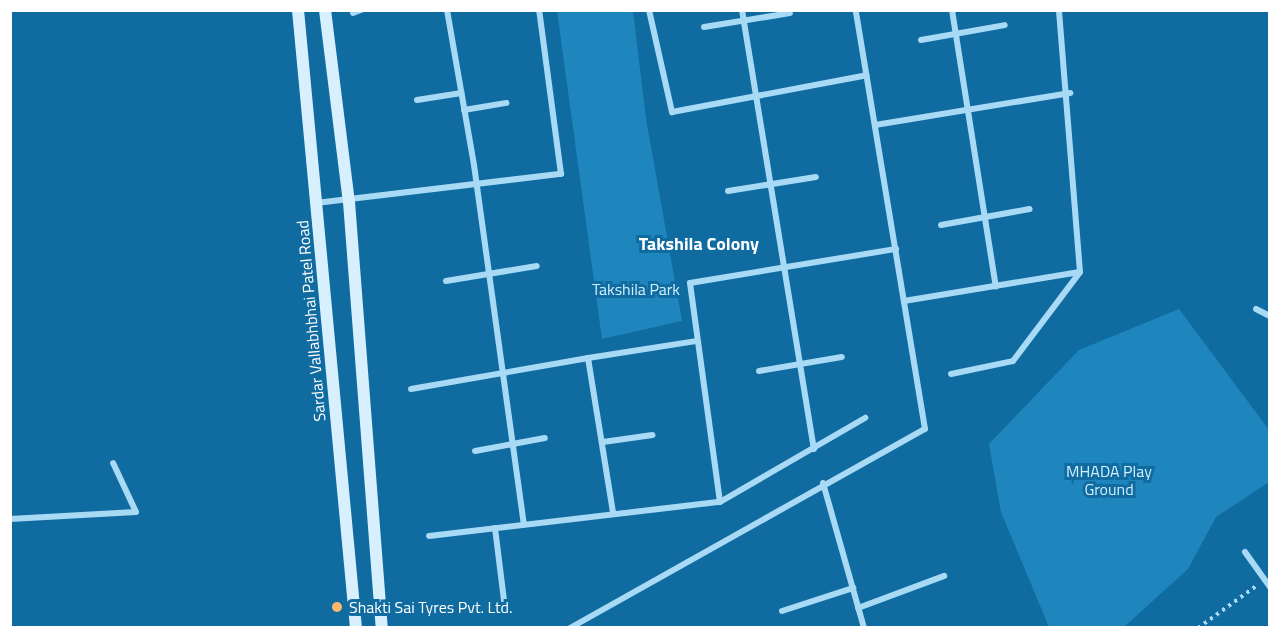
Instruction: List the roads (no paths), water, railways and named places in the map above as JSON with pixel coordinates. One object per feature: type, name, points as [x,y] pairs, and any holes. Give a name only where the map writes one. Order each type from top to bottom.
[{"type":"main road","name":"Sardar Vallabhbhai Patel Road","points":[[298,10],[356,627]]},
{"type":"main road","points":[[325,10],[349,202],[382,627]]},
{"type":"street","points":[[447,10],[477,186],[524,525]]},
{"type":"street","points":[[316,203],[349,202],[477,186],[563,172],[539,10]]},
{"type":"street","points":[[649,10],[670,110],[867,75]]},
{"type":"street","points":[[742,10],[786,266],[814,450]]},
{"type":"street","points":[[570,627],[823,483],[925,429],[856,10]]},
{"type":"street","points":[[952,10],[996,287]]},
{"type":"street","points":[[951,374],[1012,362],[1080,272],[1070,93],[1059,10]]},
{"type":"street","points":[[704,27],[790,13]]},
{"type":"street","points":[[921,40],[1005,25]]},
{"type":"street","points":[[417,100],[462,93]]},
{"type":"street","points":[[875,125],[1070,93]]},
{"type":"street","points":[[464,110],[506,104]]},
{"type":"street","points":[[728,191],[816,177]]},
{"type":"street","points":[[941,225],[1030,209]]},
{"type":"street","points":[[720,502],[696,341],[690,283],[896,249]]},
{"type":"street","points":[[447,281],[537,266]]},
{"type":"street","points":[[904,301],[1080,272]]},
{"type":"street","points":[[1256,309],[1269,316]]},
{"type":"street","points":[[411,389],[503,371],[696,341]]},
{"type":"street","points":[[759,371],[842,357]]},
{"type":"street","points":[[588,358],[613,513]]},
{"type":"street","points":[[429,536],[720,502],[814,450],[865,418]]},
{"type":"street","points":[[603,442],[653,435]]},
{"type":"street","points":[[475,451],[545,438]]},
{"type":"street","points":[[10,519],[136,512],[113,463]]},
{"type":"street","points":[[823,483],[864,627]]},
{"type":"street","points":[[495,528],[505,608]]},
{"type":"street","points":[[1245,552],[1269,587]]},
{"type":"street","points":[[858,608],[944,576]]},
{"type":"street","points":[[782,611],[853,588]]},
{"type":"place","name":"Shakti Sai Tyres Pvt. Ltd.","points":[[337,607]]},
{"type":"district","name":"Takshila Colony","points":[[699,244]]},
{"type":"park label","name":"Takshila Park","points":[[636,289]]},
{"type":"park label","name":"MHADA Play Ground","points":[[1109,480]]}]
